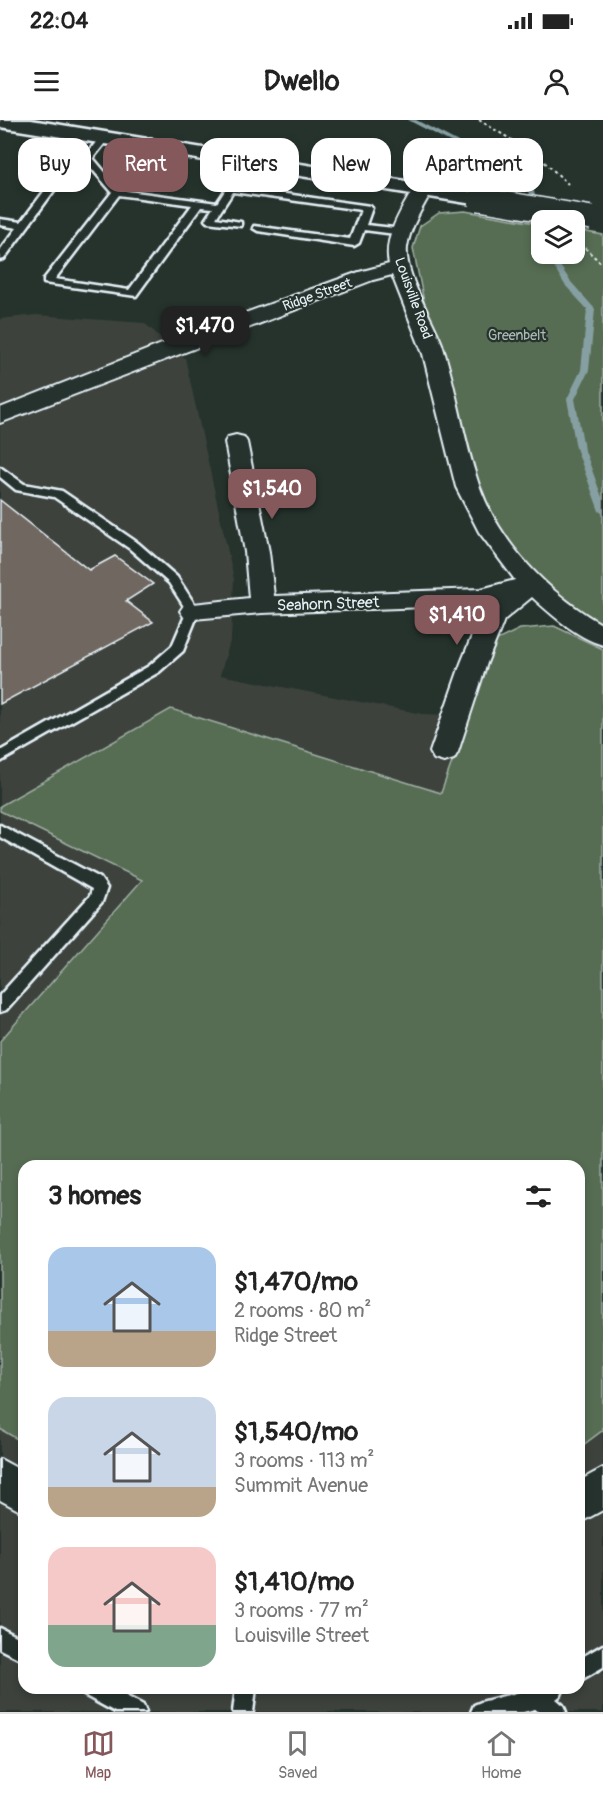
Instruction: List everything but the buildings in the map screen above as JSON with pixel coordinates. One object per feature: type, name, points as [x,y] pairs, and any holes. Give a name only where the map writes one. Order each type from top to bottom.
[{"type":"main road","points":[[0,122],[104,138]]},
{"type":"main road","points":[[299,169],[403,186]]},
{"type":"main road","points":[[440,192],[597,219]]},
{"type":"street","name":"Louisville Road","points":[[422,192],[397,249],[401,267],[430,342],[468,486],[488,529],[506,555],[557,606],[603,636]]},
{"type":"street","name":"Ridge Street","points":[[0,416],[366,276],[401,267]]},
{"type":"street","points":[[236,442],[257,552],[262,605]]},
{"type":"street","name":"Seahorn Street","points":[[194,611],[262,605],[481,597],[533,584]]},
{"type":"street","points":[[444,752],[474,663],[493,616],[533,584]]},
{"type":"street","points":[[0,1478],[18,1490]]},
{"type":"street","points":[[585,1500],[603,1487]]},
{"type":"lane","points":[[91,154],[103,139]]},
{"type":"lane","points":[[91,162],[103,176]]},
{"type":"lane","points":[[0,257],[49,192]]},
{"type":"lane","points":[[199,204],[132,294],[48,281],[117,192],[219,206]]},
{"type":"lane","points":[[229,192],[210,220],[238,224]]},
{"type":"lane","points":[[253,192],[367,208],[354,243],[258,228]]},
{"type":"lane","points":[[262,204],[268,194]]},
{"type":"lane","points":[[290,209],[297,198]]},
{"type":"lane","points":[[322,214],[328,203]]},
{"type":"lane","points":[[275,230],[282,220]]},
{"type":"lane","points":[[0,222],[25,226]]},
{"type":"lane","points":[[311,236],[316,226]]},
{"type":"lane","points":[[360,227],[403,232]]},
{"type":"lane","points":[[0,471],[20,487],[58,494],[134,546],[173,580],[194,611],[178,648],[154,669],[0,757]]},
{"type":"lane","points":[[0,830],[95,882],[100,888],[97,898],[0,1006]]},
{"type":"lane","points":[[0,1638],[18,1648]]},
{"type":"lane","points":[[585,1667],[603,1655]]},
{"type":"lane","points":[[102,1694],[136,1712]]},
{"type":"lane","points":[[243,1712],[245,1694]]},
{"type":"lane","points":[[481,1712],[543,1694]]},
{"type":"lane","points":[[547,1694],[556,1712]]},
{"type":"path","points":[[479,120],[521,142],[568,183],[568,190]]},
{"type":"path","points":[[585,247],[603,265]]},
{"type":"shaded area","points":[[36,315],[144,323],[185,358],[234,579],[231,638],[220,675],[423,714],[473,716],[520,629],[554,626],[603,651],[603,1712],[0,1712],[0,319]]},
{"type":"green space","name":"Greenbelt","points":[[465,211],[531,222],[531,264],[585,264],[585,232],[603,235],[603,633],[517,566],[476,504],[438,370],[413,248],[420,226],[439,213]]},
{"type":"green space","points":[[554,626],[603,649],[603,1430],[585,1444],[585,1160],[18,1160],[18,1440],[0,1429],[0,1041],[142,880],[0,811],[0,806],[171,709],[441,793],[495,641],[520,629]]},
{"type":"waterway","points":[[411,120],[485,158],[531,187],[535,210]]},
{"type":"waterway","points":[[556,264],[568,283],[591,309],[585,370],[571,399],[580,448],[603,511]]}]
